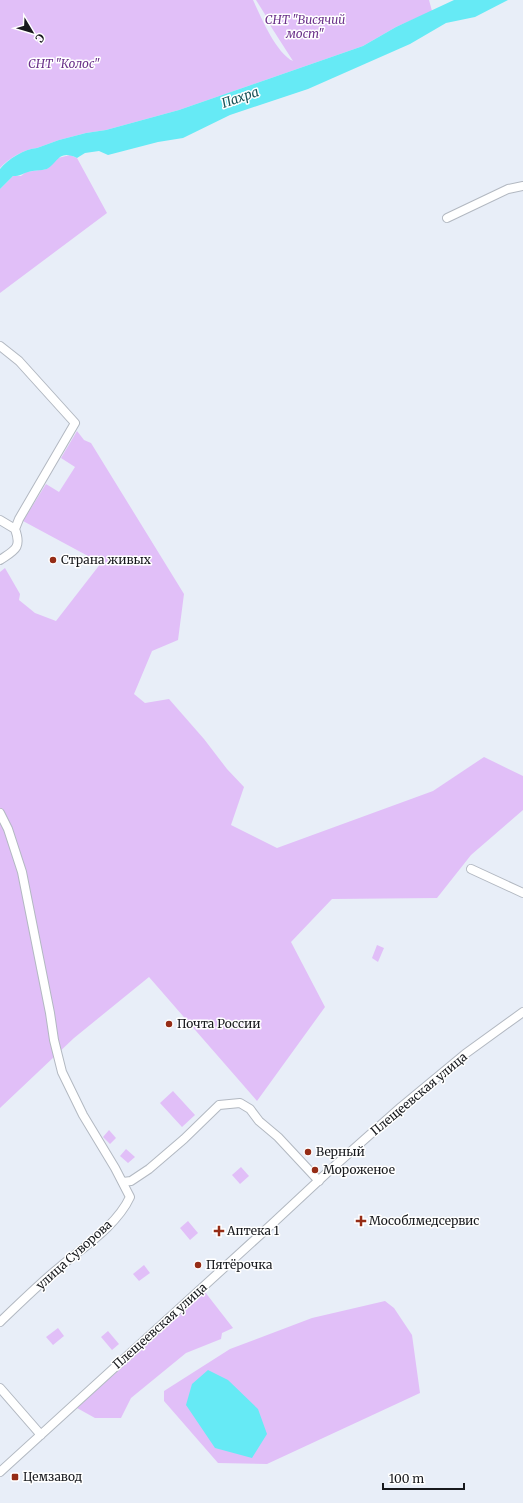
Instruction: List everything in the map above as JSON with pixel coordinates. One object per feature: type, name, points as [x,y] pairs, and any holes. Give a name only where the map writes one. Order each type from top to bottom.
[{"type":"street","points":[[447,218],[508,189],[523,186]]},
{"type":"street","points":[[0,346],[19,361],[75,423],[19,519],[15,530]]},
{"type":"street","points":[[0,520],[15,530],[19,539],[17,547],[0,560]]},
{"type":"street","name":"улица Суворова","points":[[0,813],[8,829],[22,872],[54,1040],[62,1072],[83,1115],[123,1182],[130,1197],[124,1210],[98,1236],[60,1267],[0,1322]]},
{"type":"street","points":[[471,869],[523,893]]},
{"type":"street","name":"Плещеевская улица","points":[[0,1472],[402,1107],[449,1066],[523,1012]]},
{"type":"street","points":[[123,1182],[131,1181],[149,1169],[184,1139],[219,1105],[240,1103],[250,1109],[259,1121],[274,1133],[319,1181]]},
{"type":"street","points":[[0,1388],[41,1435]]},
{"type":"green space","name":"СНТ \"Колос\"","points":[[0,0],[253,0],[275,43],[287,57],[293,61],[268,22],[273,19],[272,16],[266,16],[256,0],[429,0],[432,11],[396,27],[363,46],[179,110],[106,130],[86,133],[59,140],[27,150],[7,161],[0,168]]},
{"type":"green space","points":[[70,155],[77,158],[107,213],[0,293],[0,189],[13,176],[21,176],[26,172],[47,169],[58,158]]},
{"type":"green space","points":[[77,431],[84,440],[91,443],[184,594],[178,640],[152,651],[134,694],[145,703],[169,699],[204,739],[227,769],[244,787],[231,825],[277,848],[433,791],[484,757],[523,776],[523,810],[471,855],[437,898],[332,899],[291,942],[325,1007],[257,1101],[149,977],[74,1038],[0,1108],[0,572],[5,568],[20,594],[19,600],[35,613],[56,621],[101,563],[23,521],[46,484],[59,492],[75,467],[61,458]]},
{"type":"green space","points":[[377,945],[384,948],[378,962],[372,958]]},
{"type":"green space","points":[[173,1091],[195,1115],[182,1127],[160,1103]]},
{"type":"green space","points":[[109,1130],[116,1138],[110,1144],[103,1137]]},
{"type":"green space","points":[[126,1149],[135,1157],[128,1163],[120,1156]]},
{"type":"green space","points":[[241,1167],[249,1176],[240,1184],[232,1175]]},
{"type":"green space","points":[[188,1221],[198,1233],[190,1240],[180,1228]]},
{"type":"green space","points":[[144,1265],[150,1273],[139,1281],[133,1274]]},
{"type":"green space","points":[[205,1292],[233,1328],[222,1333],[221,1339],[186,1353],[131,1398],[121,1418],[95,1418],[77,1408]]},
{"type":"green space","points":[[385,1301],[394,1308],[412,1335],[420,1393],[267,1464],[218,1463],[164,1401],[164,1391],[230,1349],[312,1318]]},
{"type":"green space","points":[[58,1328],[64,1336],[53,1345],[46,1337]]},
{"type":"green space","points":[[108,1331],[119,1344],[112,1350],[101,1337]]},
{"type":"water","name":"Пахра","points":[[454,0],[508,0],[475,17],[446,23],[410,44],[308,89],[230,115],[183,138],[158,142],[108,155],[99,151],[85,153],[77,158],[66,155],[62,156],[47,169],[30,171],[13,176],[0,189],[0,169],[12,158],[22,152],[59,140],[86,133],[106,130],[179,110],[363,46],[396,27]]},
{"type":"water","points":[[208,1370],[228,1380],[258,1409],[267,1434],[252,1458],[215,1448],[186,1405],[192,1384]]},
{"type":"place","name":"Страна живых","points":[[53,560]]},
{"type":"place","name":"Почта России","points":[[169,1024]]},
{"type":"place","name":"Верный","points":[[308,1152]]},
{"type":"place","name":"Мороженое","points":[[315,1170]]},
{"type":"place","name":"Мособлмедсервис","points":[[361,1221]]},
{"type":"place","name":"Аптека 1","points":[[219,1231]]},
{"type":"place","name":"Пятёрочка","points":[[198,1265]]},
{"type":"place","name":"Цемзавод","points":[[15,1477]]},
{"type":"park label","name":"СНТ \"Висячий мост\"","points":[[305,27]]}]
